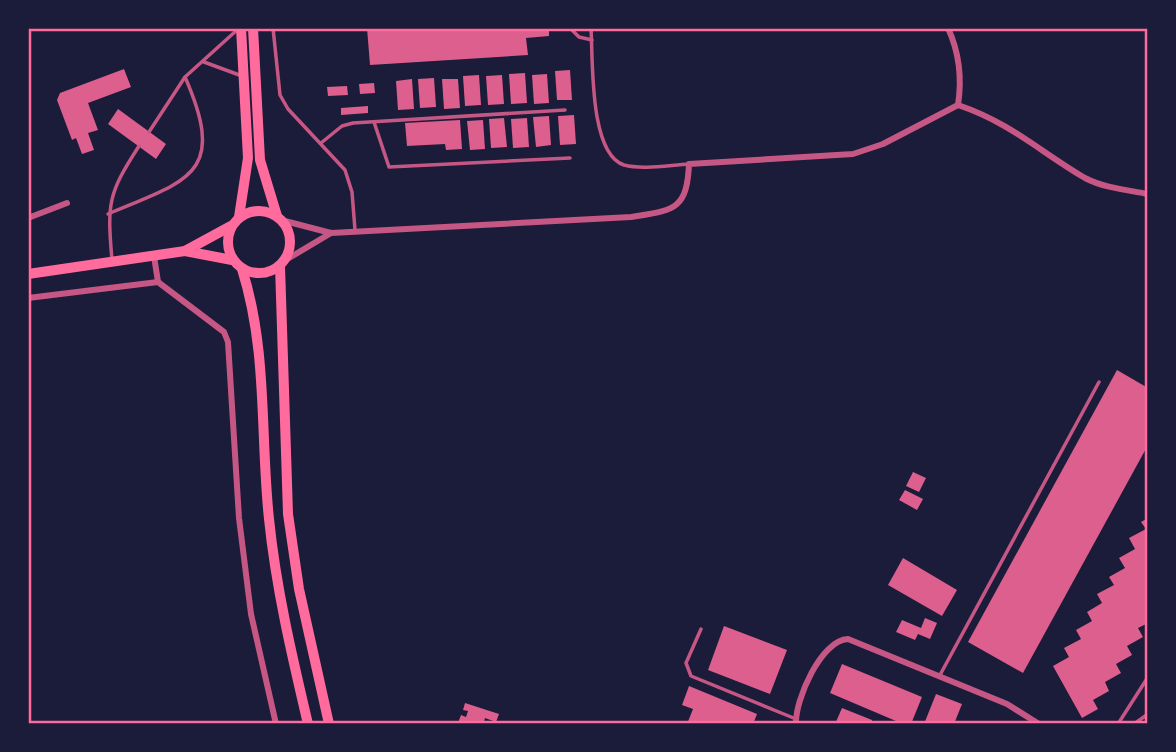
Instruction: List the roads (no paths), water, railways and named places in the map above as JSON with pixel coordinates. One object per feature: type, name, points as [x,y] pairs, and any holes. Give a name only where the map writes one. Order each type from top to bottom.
[{"type":"highway","points":[[239,28],[248,158],[235,222],[227,241],[232,260],[242,269],[262,274],[282,263]]},
{"type":"highway","points":[[253,28],[260,160],[279,218],[290,240],[282,263],[288,514],[299,589],[329,724]]},
{"type":"highway","points":[[235,222],[262,211],[279,218]]},
{"type":"highway","points":[[242,269],[259,334],[269,518],[274,556],[307,724]]},
{"type":"main road","points":[[185,251],[235,222]]},
{"type":"main road","points":[[28,274],[185,251],[232,260]]},
{"type":"street","points":[[948,28],[957,50],[961,89],[958,105]]},
{"type":"street","points":[[279,218],[331,233],[631,217],[670,211],[679,205],[684,196],[689,164],[853,154],[883,144],[958,105],[998,120],[1020,132],[1085,178],[1100,184],[1148,194]]},
{"type":"street","points":[[28,218],[67,203]]},
{"type":"street","points":[[282,263],[331,233]]},
{"type":"street","points":[[154,256],[158,282]]},
{"type":"street","points":[[28,298],[158,282],[222,329],[228,342],[239,518],[251,614],[276,724]]},
{"type":"street","points":[[796,722],[819,657],[832,643],[848,639],[1007,704],[1039,724]]},
{"type":"lane","points":[[149,132],[185,76],[204,62],[239,28]]},
{"type":"lane","points":[[273,28],[280,95],[288,109],[345,170],[352,192],[355,230]]},
{"type":"lane","points":[[570,28],[579,37],[592,40]]},
{"type":"lane","points":[[591,28],[599,133],[609,154],[624,165],[689,164]]},
{"type":"lane","points":[[204,62],[223,66],[244,77]]},
{"type":"lane","points":[[108,214],[183,180],[200,160],[200,113],[185,76]]},
{"type":"lane","points":[[321,143],[342,126],[565,110]]},
{"type":"lane","points":[[374,122],[389,167],[570,158]]},
{"type":"lane","points":[[112,262],[108,214],[115,183],[139,146]]},
{"type":"lane","points":[[940,675],[1099,382]]},
{"type":"lane","points":[[701,629],[686,663],[691,676],[796,722]]},
{"type":"lane","points":[[1118,724],[1148,677]]},
{"type":"lane","points":[[1134,724],[1148,714]]}]
